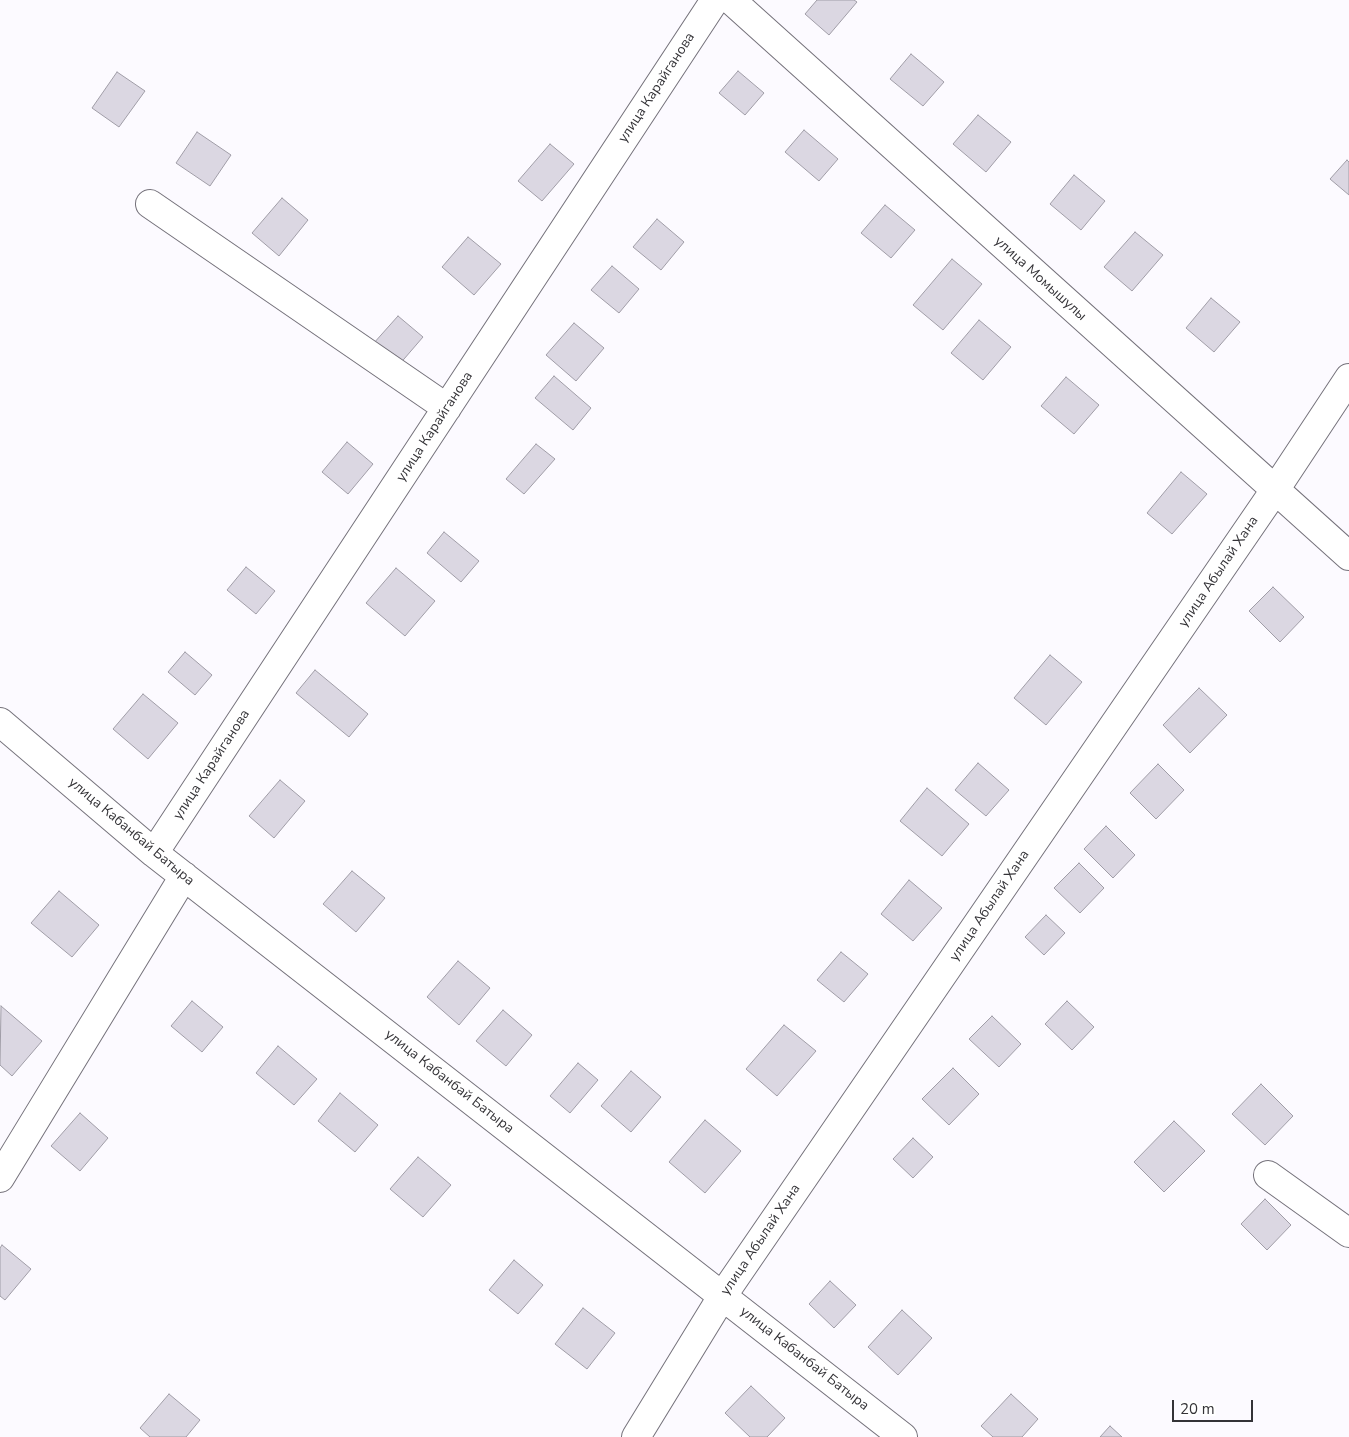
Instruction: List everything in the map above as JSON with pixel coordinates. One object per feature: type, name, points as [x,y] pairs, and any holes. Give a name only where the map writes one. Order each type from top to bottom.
[{"type":"street","name":"улица Карайганова","points":[[154,853],[715,0]]},
{"type":"street","name":"улица Момышулы","points":[[731,0],[1349,556]]},
{"type":"street","points":[[150,204],[446,408]]},
{"type":"street","name":"улица Абылай Хана","points":[[636,1437],[723,1295],[1275,490],[1349,378]]},
{"type":"street","name":"улица Кабанбай Батыра","points":[[0,722],[154,853],[903,1437]]},
{"type":"street","points":[[0,1178],[184,876]]},
{"type":"street","points":[[1268,1175],[1349,1233]]},
{"type":"building","points":[[817,0],[854,0],[857,2],[829,35],[805,14]]},
{"type":"building","points":[[911,54],[944,82],[923,106],[890,79]]},
{"type":"building","points":[[738,71],[764,93],[745,115],[719,93]]},
{"type":"building","points":[[117,72],[145,91],[119,127],[92,108]]},
{"type":"building","points":[[978,115],[1011,142],[986,172],[953,144]]},
{"type":"building","points":[[804,130],[838,159],[819,181],[785,152]]},
{"type":"building","points":[[197,132],[231,155],[210,186],[176,163]]},
{"type":"building","points":[[550,144],[574,164],[542,201],[518,181]]},
{"type":"building","points":[[1347,160],[1349,162],[1349,195],[1330,179]]},
{"type":"building","points":[[1074,175],[1105,201],[1081,230],[1050,204]]},
{"type":"building","points":[[282,198],[308,220],[279,256],[252,233]]},
{"type":"building","points":[[885,205],[915,230],[891,258],[861,233]]},
{"type":"building","points":[[657,219],[684,242],[661,270],[633,247]]},
{"type":"building","points":[[1135,232],[1163,255],[1132,291],[1104,267]]},
{"type":"building","points":[[468,237],[501,264],[474,295],[442,267]]},
{"type":"building","points":[[952,259],[982,284],[943,330],[913,305]]},
{"type":"building","points":[[612,266],[639,289],[619,313],[591,290]]},
{"type":"building","points":[[1211,298],[1240,322],[1214,352],[1186,328]]},
{"type":"building","points":[[398,316],[423,337],[398,366],[373,344]]},
{"type":"building","points":[[979,320],[1011,347],[983,380],[951,353]]},
{"type":"building","points":[[574,323],[604,348],[576,381],[546,355]]},
{"type":"building","points":[[554,376],[591,408],[573,430],[535,398]]},
{"type":"building","points":[[1066,377],[1099,405],[1074,434],[1041,406]]},
{"type":"building","points":[[347,442],[373,464],[348,494],[322,472]]},
{"type":"building","points":[[536,444],[555,459],[524,494],[506,479]]},
{"type":"building","points":[[1181,472],[1207,494],[1172,534],[1147,513]]},
{"type":"building","points":[[444,532],[479,561],[461,582],[427,553]]},
{"type":"building","points":[[246,567],[275,591],[256,614],[227,590]]},
{"type":"building","points":[[396,568],[435,601],[405,636],[366,603]]},
{"type":"building","points":[[1273,587],[1304,617],[1280,642],[1249,611]]},
{"type":"building","points":[[185,652],[212,675],[195,695],[168,672]]},
{"type":"building","points":[[1050,655],[1082,682],[1046,725],[1014,698]]},
{"type":"building","points":[[315,670],[368,714],[349,737],[296,693]]},
{"type":"building","points":[[1199,688],[1227,715],[1190,753],[1163,725]]},
{"type":"building","points":[[143,694],[178,723],[148,759],[113,729]]},
{"type":"building","points":[[978,763],[1009,790],[986,816],[955,790]]},
{"type":"building","points":[[1158,764],[1184,790],[1156,819],[1130,793]]},
{"type":"building","points":[[280,780],[305,801],[274,838],[249,816]]},
{"type":"building","points":[[927,788],[969,824],[942,856],[900,821]]},
{"type":"building","points":[[1106,826],[1135,855],[1113,878],[1084,849]]},
{"type":"building","points":[[1079,863],[1104,888],[1080,913],[1054,888]]},
{"type":"building","points":[[352,871],[385,898],[356,932],[323,904]]},
{"type":"building","points":[[909,880],[942,908],[913,941],[881,914]]},
{"type":"building","points":[[59,891],[99,925],[72,957],[31,923]]},
{"type":"building","points":[[1046,915],[1065,933],[1044,955],[1025,937]]},
{"type":"building","points":[[841,952],[868,974],[844,1002],[817,980]]},
{"type":"building","points":[[458,961],[490,988],[459,1025],[427,997]]},
{"type":"building","points":[[192,1001],[223,1027],[202,1052],[171,1026]]},
{"type":"building","points":[[1067,1001],[1094,1027],[1072,1050],[1045,1024]]},
{"type":"building","points":[[1,1006],[42,1041],[12,1076],[0,1065]]},
{"type":"building","points":[[503,1010],[532,1035],[506,1066],[476,1041]]},
{"type":"building","points":[[992,1016],[1021,1044],[999,1067],[969,1039]]},
{"type":"building","points":[[784,1025],[816,1051],[777,1096],[746,1069]]},
{"type":"building","points":[[278,1046],[317,1079],[294,1105],[256,1073]]},
{"type":"building","points":[[578,1063],[598,1080],[570,1113],[550,1096]]},
{"type":"building","points":[[953,1068],[979,1094],[949,1125],[922,1099]]},
{"type":"building","points":[[631,1071],[661,1097],[631,1132],[601,1106]]},
{"type":"building","points":[[1261,1084],[1293,1116],[1265,1145],[1232,1114]]},
{"type":"building","points":[[340,1093],[378,1125],[355,1152],[318,1121]]},
{"type":"building","points":[[80,1113],[108,1138],[80,1171],[51,1146]]},
{"type":"building","points":[[705,1120],[741,1151],[705,1193],[669,1162]]},
{"type":"building","points":[[1174,1121],[1205,1151],[1164,1192],[1134,1162]]},
{"type":"building","points":[[913,1138],[933,1157],[913,1178],[893,1159]]},
{"type":"building","points":[[418,1157],[451,1185],[423,1217],[390,1189]]},
{"type":"building","points":[[1265,1199],[1291,1225],[1267,1250],[1241,1224]]},
{"type":"building","points":[[2,1245],[31,1269],[5,1300],[0,1296],[0,1248]]},
{"type":"building","points":[[514,1260],[543,1285],[518,1314],[489,1290]]},
{"type":"building","points":[[830,1281],[856,1305],[834,1328],[809,1304]]},
{"type":"building","points":[[583,1308],[615,1333],[587,1369],[555,1344]]},
{"type":"building","points":[[902,1310],[932,1338],[898,1375],[868,1347]]},
{"type":"building","points":[[751,1386],[785,1418],[767,1437],[750,1437],[725,1413]]},
{"type":"building","points":[[169,1394],[200,1420],[186,1437],[150,1437],[140,1428]]},
{"type":"building","points":[[1011,1394],[1038,1419],[1022,1437],[993,1437],[981,1426]]},
{"type":"building","points":[[1110,1426],[1122,1437],[1100,1437]]}]
